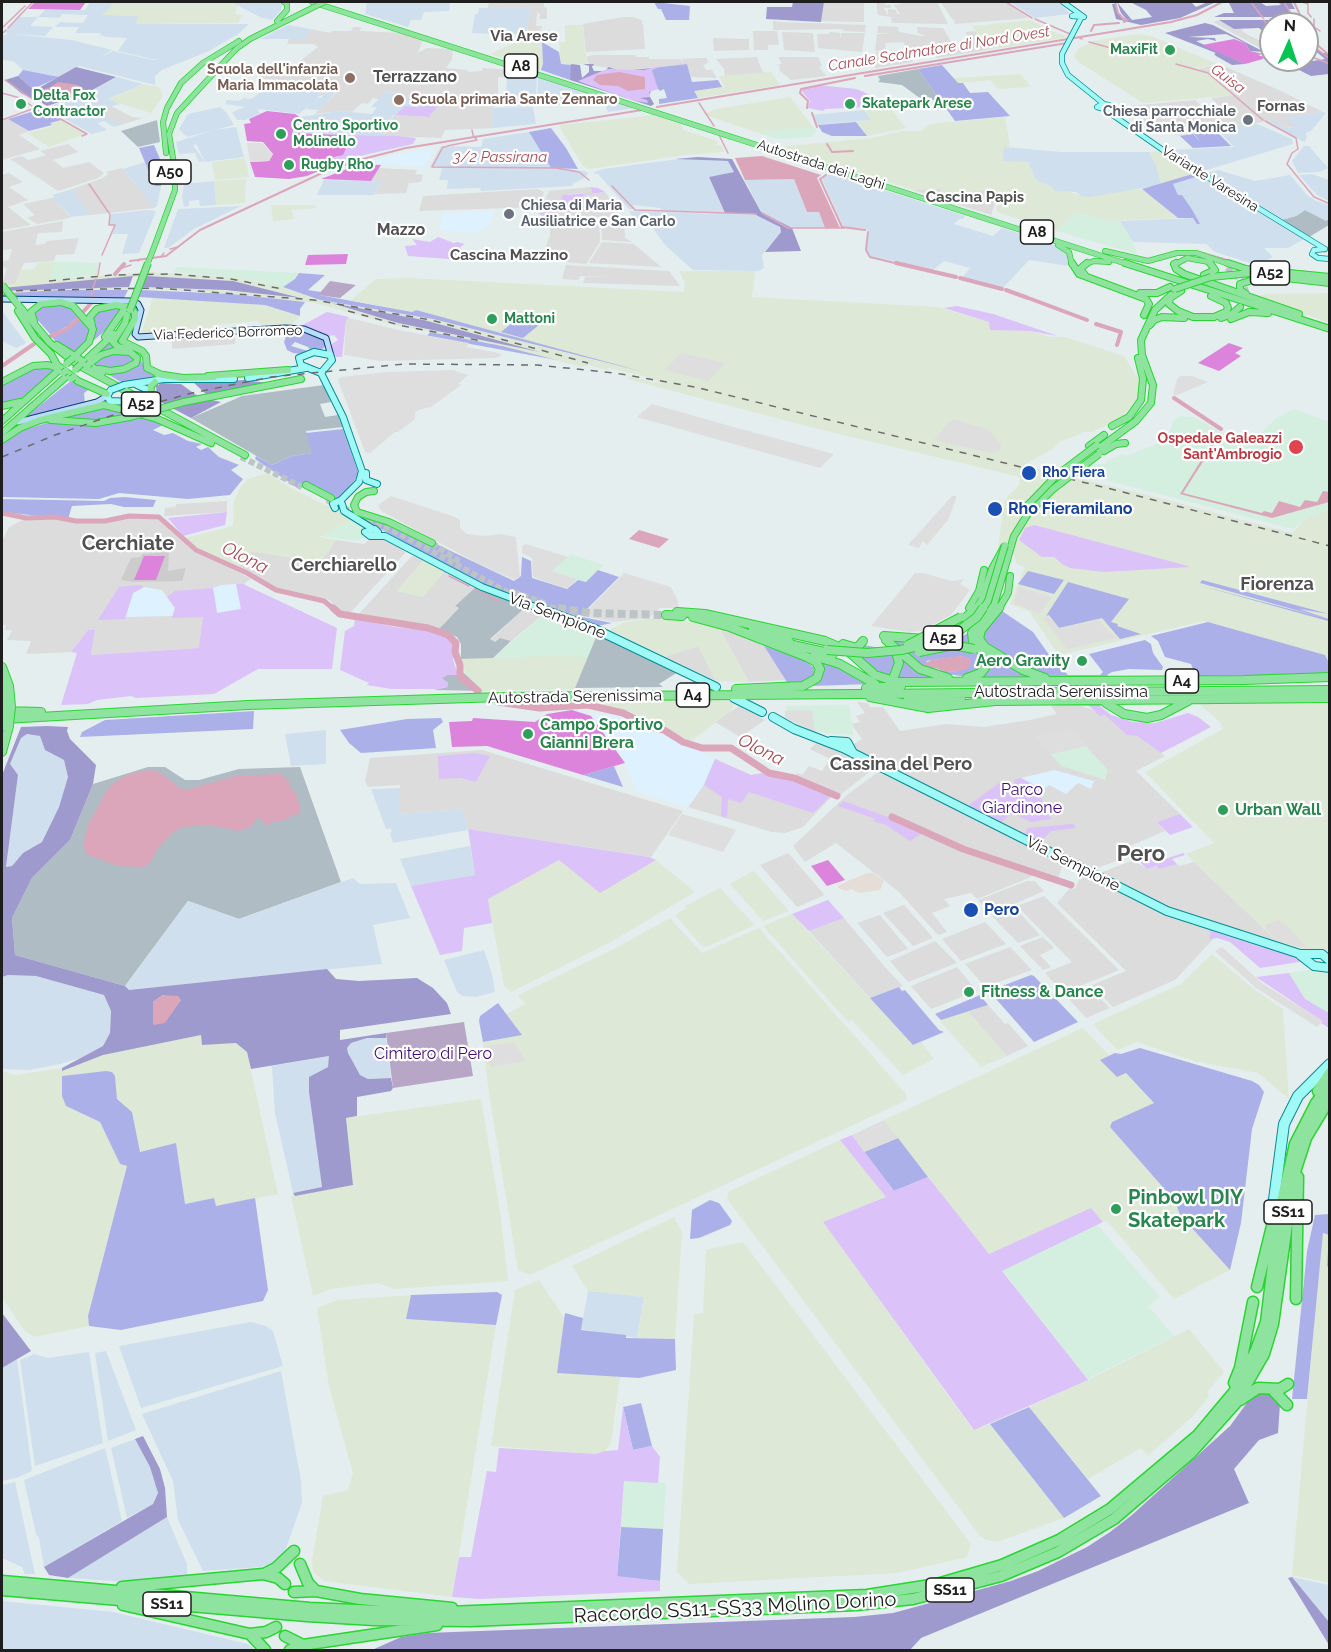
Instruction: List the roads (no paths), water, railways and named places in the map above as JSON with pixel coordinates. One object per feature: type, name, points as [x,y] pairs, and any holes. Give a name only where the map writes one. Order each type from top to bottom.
[{"type":"highway","points":[[279,22],[288,6],[284,2]]},
{"type":"highway","points":[[279,22],[313,4],[323,2]]},
{"type":"highway","name":"Autostrada dei Laghi","points":[[323,2],[1036,235],[1329,328]]},
{"type":"highway","name":"A8","points":[[304,3],[375,22]]},
{"type":"highway","name":"Autostrada dei Laghi","points":[[313,4],[1329,328]]},
{"type":"highway","name":"A50","points":[[151,250],[171,186],[171,172],[163,137],[163,122],[169,104],[187,77],[213,57],[279,22]]},
{"type":"highway","name":"A50","points":[[80,360],[109,339],[127,311],[172,202],[176,183],[170,145],[171,123],[186,101],[210,79],[236,49],[279,22]]},
{"type":"highway","points":[[938,203],[1201,293],[1225,302],[1228,308],[1226,312],[1216,317],[1203,318],[1178,311],[1171,307],[1169,302],[1177,288]]},
{"type":"highway","points":[[1036,235],[1149,262],[1183,256],[1198,256],[1227,267]]},
{"type":"highway","points":[[1036,235],[1068,251],[1073,268],[1079,274],[1146,299],[1149,304],[1144,315],[1142,335]]},
{"type":"highway","points":[[1111,253],[1148,261],[1177,253],[1196,253],[1240,267],[1329,280]]},
{"type":"highway","points":[[1209,277],[1215,270],[1214,265],[1209,262],[1190,258],[1174,264],[1181,273],[1271,304]]},
{"type":"highway","points":[[1127,267],[1096,261],[1084,264],[1080,269],[1089,277],[1140,293],[1159,293],[1177,288]]},
{"type":"highway","points":[[1144,315],[1154,301],[1191,279],[1248,271],[1280,272]]},
{"type":"highway","name":"A52","points":[[1142,335],[1138,349],[1148,369],[1154,391],[1145,412],[1129,427],[1065,473],[1027,510],[1010,548],[996,594],[981,619],[953,638],[927,648],[904,653],[862,656],[833,652],[790,645],[729,624],[667,613],[677,612],[724,620],[795,643],[833,652],[879,653],[908,649],[938,641],[960,630],[977,617],[988,601],[1005,545],[1027,510],[1062,471],[1127,424],[1142,410],[1148,399],[1149,386],[1138,358],[1136,339],[1160,304],[1177,288],[1209,277],[1272,275],[1329,280]]},
{"type":"highway","name":"A52","points":[[1177,288],[1209,277]]},
{"type":"highway","points":[[1329,280],[1272,278],[1250,280],[1239,285],[1244,293],[1329,328]]},
{"type":"highway","points":[[2,287],[54,343],[117,382],[126,385]]},
{"type":"highway","points":[[1201,293],[1288,319]]},
{"type":"highway","points":[[2,382],[42,357],[45,351],[13,300]]},
{"type":"highway","points":[[37,327],[31,311],[41,304],[55,302],[71,305],[92,326]]},
{"type":"highway","points":[[2,433],[45,396],[80,360],[92,338],[90,317],[97,309],[116,305],[131,308],[135,313],[135,319],[122,341],[125,345],[142,351],[146,356],[147,368],[169,377],[214,377]]},
{"type":"highway","points":[[1142,335],[1157,318],[1219,318],[1230,315],[1240,307]]},
{"type":"highway","points":[[127,311],[125,323],[113,343],[137,353],[147,370],[169,377],[288,370]]},
{"type":"highway","name":"A50","points":[[80,360],[127,311]]},
{"type":"highway","points":[[1183,318],[1218,321],[1249,312],[1260,312],[1329,328]]},
{"type":"highway","name":"A52","points":[[21,315],[51,349],[75,367],[240,455]]},
{"type":"highway","name":"A52","points":[[37,327],[58,350],[89,372],[229,446],[240,455]]},
{"type":"highway","points":[[40,343],[80,382],[108,393]]},
{"type":"highway","points":[[2,427],[80,360],[114,351],[130,352],[137,358],[137,362],[131,366],[110,371],[101,370],[80,360]]},
{"type":"highway","points":[[1112,426],[1129,417],[1141,400],[1143,390],[1138,358]]},
{"type":"highway","points":[[13,375],[38,365],[53,366],[68,372]]},
{"type":"highway","points":[[1136,433],[1137,428],[1157,403],[1159,386],[1148,369]]},
{"type":"highway","points":[[2,406],[20,402],[68,372]]},
{"type":"highway","points":[[16,430],[49,420],[100,423],[214,395],[301,379]]},
{"type":"highway","points":[[155,382],[147,394],[229,446]]},
{"type":"highway","points":[[2,420],[35,392]]},
{"type":"highway","points":[[130,403],[188,432]]},
{"type":"highway","points":[[2,440],[16,430],[40,420],[66,412],[110,405],[151,417],[240,455]]},
{"type":"highway","points":[[2,412],[2,420]]},
{"type":"highway","points":[[1027,510],[1043,481],[1104,435]]},
{"type":"highway","points":[[1027,510],[1099,454],[1113,445],[1125,443]]},
{"type":"highway","points":[[304,486],[336,503]]},
{"type":"highway","points":[[376,487],[358,496],[354,505],[357,512],[389,522],[432,543]]},
{"type":"highway","points":[[996,594],[993,608],[972,633],[972,640],[977,649],[988,659],[981,673],[974,677],[948,678],[920,669],[897,652],[885,638],[918,640],[934,637],[958,625],[978,606],[984,596],[992,569],[1005,545]]},
{"type":"highway","points":[[833,652],[880,651],[903,647],[942,629],[961,617],[977,596],[984,570]]},
{"type":"highway","points":[[1010,576],[1008,592],[997,612],[978,634],[985,647],[1026,672],[1039,677],[1122,679]]},
{"type":"highway","points":[[677,612],[705,614],[852,648],[860,646],[862,641]]},
{"type":"highway","points":[[693,617],[730,627],[813,659],[820,669],[818,677],[809,684],[714,689]]},
{"type":"highway","points":[[796,634],[840,647],[852,654],[869,671],[887,680],[1006,682]]},
{"type":"highway","points":[[773,644],[840,664],[875,684]]},
{"type":"highway","points":[[862,656],[901,656],[953,645],[977,649]]},
{"type":"highway","points":[[877,646],[897,652]]},
{"type":"highway","points":[[893,679],[899,663],[897,652]]},
{"type":"highway","points":[[2,667],[9,686],[2,752]]},
{"type":"highway","points":[[858,689],[1122,679],[1329,678]]},
{"type":"highway","name":"A4","points":[[1122,679],[1329,678]]},
{"type":"highway","points":[[2,682],[5,710]]},
{"type":"highway","name":"Autostrada Serenissima","points":[[5,710],[40,712],[402,695],[714,689],[1329,685]]},
{"type":"highway","name":"Autostrada Serenissima","points":[[4,724],[56,717],[215,707],[402,700],[767,694],[1329,690]]},
{"type":"highway","name":"A4","points":[[767,694],[860,696],[923,708],[988,701],[1038,699]]},
{"type":"highway","points":[[908,698],[928,700],[1329,696]]},
{"type":"highway","points":[[898,698],[923,705],[981,699],[1329,696]]},
{"type":"highway","points":[[1106,703],[1120,713],[1147,718],[1161,715],[1188,701],[1242,698]]},
{"type":"highway","points":[[2,736],[4,724]]},
{"type":"highway","points":[[1301,1144],[1294,1138],[1299,1124],[1329,1073]]},
{"type":"highway","name":"SS11","points":[[1301,1144],[1311,1112],[1329,1085]]},
{"type":"highway","name":"SS11","points":[[1301,1144],[1329,1098]]},
{"type":"highway","points":[[1296,1299],[1298,1180],[1301,1144],[1329,1109]]},
{"type":"highway","name":"Raccordo SS11-SS33 Molino Dorino","points":[[1277,1279],[1279,1215],[1290,1160],[1301,1144]]},
{"type":"highway","name":"Raccordo SS11-SS33 Molino Dorino","points":[[2,1591],[262,1608],[374,1620],[470,1620],[856,1605],[913,1599],[971,1585],[1030,1565],[1087,1536],[1114,1519],[1191,1453],[1235,1404],[1264,1354],[1291,1190],[1301,1144]]},
{"type":"highway","points":[[1257,1287],[1283,1177],[1290,1160]]},
{"type":"highway","points":[[1218,1412],[1236,1379],[1253,1302]]},
{"type":"highway","name":"Raccordo SS11-SS33 Molino Dorino","points":[[308,1612],[497,1612],[842,1597],[914,1588],[959,1579],[1031,1553],[1094,1520],[1162,1466],[1218,1412],[1246,1372],[1270,1323]]},
{"type":"highway","points":[[1235,1404],[1252,1390],[1280,1389],[1288,1384]]},
{"type":"highway","points":[[1272,1389],[1287,1405]]},
{"type":"highway","points":[[263,1574],[276,1568],[294,1551]]},
{"type":"highway","points":[[300,1564],[308,1583],[316,1591]]},
{"type":"highway","points":[[100,1589],[263,1574],[273,1576],[290,1588],[360,1599],[497,1612]]},
{"type":"highway","name":"Raccordo SS11-SS33 Molino Dorino","points":[[2,1580],[262,1608]]},
{"type":"highway","points":[[73,1595],[133,1606],[250,1634],[280,1631],[303,1645]]},
{"type":"highway","points":[[290,1650],[303,1645],[470,1620]]},
{"type":"highway","points":[[250,1634],[266,1650]]},
{"type":"main road","name":"Variante Varesina","points":[[1063,2],[1077,16],[1074,33],[1061,59],[1064,69],[1104,106],[1163,150],[1327,250]]},
{"type":"main road","points":[[1312,242],[1317,249]]},
{"type":"main road","points":[[1312,242],[1309,255],[1329,265]]},
{"type":"main road","points":[[1327,250],[1317,249],[1312,253],[1329,265]]},
{"type":"main road","points":[[1317,257],[1329,259]]},
{"type":"main road","points":[[2,299],[13,300]]},
{"type":"main road","name":"Via Federico Borromeo","points":[[13,300],[132,301],[138,304],[141,310],[135,334],[137,336],[291,328],[317,333],[326,338],[329,344],[325,349],[314,352]]},
{"type":"main road","points":[[321,373],[332,360],[328,351],[329,344]]},
{"type":"main road","points":[[275,373],[297,367],[302,356],[314,352],[331,356]]},
{"type":"main road","points":[[299,363],[321,373],[343,417],[365,470],[366,480],[376,487]]},
{"type":"main road","points":[[248,378],[326,366]]},
{"type":"main road","points":[[169,377],[155,382],[147,394],[130,403],[113,402],[82,407],[21,422],[97,402],[108,393],[126,385],[169,377],[234,380]]},
{"type":"main road","points":[[135,384],[147,394]]},
{"type":"main road","points":[[108,393],[113,402]]},
{"type":"main road","points":[[66,412],[82,407]]},
{"type":"main road","points":[[336,503],[348,494],[361,478],[360,462]]},
{"type":"main road","name":"Via Sempione","points":[[336,503],[373,531],[482,587],[597,630],[714,689]]},
{"type":"main road","name":"Via Sempione","points":[[734,698],[762,711],[763,716],[773,717],[823,741],[842,745],[854,754],[1167,911],[1306,957],[1315,967],[1328,964]]},
{"type":"main road","name":"Via Sempione","points":[[1306,957],[1318,954],[1328,964]]},
{"type":"main road","points":[[1269,1240],[1284,1124],[1298,1095],[1329,1064]]},
{"type":"waterway","points":[[26,9],[33,2]]},
{"type":"waterway","name":"Guisa","points":[[1006,2],[1032,18]]},
{"type":"waterway","points":[[1115,2],[1118,13],[1126,21],[1124,22]]},
{"type":"waterway","name":"Canale Scolmatore di Nord Ovest","points":[[657,107],[1171,22],[1197,15],[1222,2]]},
{"type":"waterway","points":[[1251,2],[1259,13]]},
{"type":"waterway","points":[[1284,2],[1290,12]]},
{"type":"waterway","points":[[1294,2],[1299,12]]},
{"type":"waterway","points":[[1302,2],[1308,4],[1308,12]]},
{"type":"waterway","points":[[3,27],[25,6]]},
{"type":"waterway","points":[[8,28],[25,10]]},
{"type":"waterway","name":"Guisa","points":[[1035,19],[1070,34]]},
{"type":"waterway","points":[[1124,19],[1128,20]]},
{"type":"waterway","points":[[1091,31],[1094,25],[1119,23]]},
{"type":"waterway","points":[[2,34],[6,30]]},
{"type":"waterway","name":"Guisa","points":[[1078,37],[1082,39]]},
{"type":"waterway","name":"Guisa","points":[[1089,42],[1136,55]]},
{"type":"waterway","name":"Canale Scolmatore di Nord Ovest","points":[[865,76],[1067,43]]},
{"type":"waterway","points":[[1319,46],[1330,56]]},
{"type":"waterway","points":[[1319,51],[1330,59]]},
{"type":"waterway","points":[[1319,60],[1330,64]]},
{"type":"waterway","name":"Guisa","points":[[1176,64],[1208,73],[1263,120]]},
{"type":"waterway","points":[[807,108],[808,101],[800,93],[801,89],[855,78]]},
{"type":"waterway","points":[[5,80],[35,101]]},
{"type":"waterway","points":[[2,93],[20,98],[35,108],[2,120]]},
{"type":"waterway","points":[[699,103],[714,126]]},
{"type":"waterway","points":[[43,109],[87,134],[82,136]]},
{"type":"waterway","name":"Canale Scolmatore di Nord Ovest","points":[[130,261],[166,256],[200,230],[322,173],[355,161],[406,148],[642,110]]},
{"type":"waterway","points":[[812,113],[817,127]]},
{"type":"waterway","name":"Guisa","points":[[1265,121],[1296,138],[1298,149],[1292,153],[1287,164],[1314,197],[1330,204]]},
{"type":"waterway","name":"3/2 Passirana","points":[[472,130],[473,135]]},
{"type":"waterway","points":[[719,135],[728,153]]},
{"type":"waterway","name":"3/2 Passirana","points":[[447,146],[477,140]]},
{"type":"waterway","points":[[827,144],[832,152],[853,151]]},
{"type":"waterway","name":"3/2 Passirana","points":[[446,147],[443,147],[432,167],[556,168],[579,172],[589,180]]},
{"type":"waterway","points":[[826,175],[820,179],[842,227],[865,230]]},
{"type":"waterway","points":[[89,184],[109,213]]},
{"type":"waterway","name":"3/2 Passirana","points":[[612,186],[635,210],[756,214]]},
{"type":"waterway","name":"3/2 Passirana","points":[[762,213],[788,228],[844,228]]},
{"type":"waterway","points":[[102,255],[115,225],[109,225],[110,214]]},
{"type":"waterway","points":[[868,232],[866,250],[870,257],[903,265]]},
{"type":"waterway","name":"Canale Scolmatore di Nord Ovest","points":[[170,249],[178,247]]},
{"type":"waterway","points":[[1177,251],[1197,251],[1228,260]]},
{"type":"waterway","name":"Canale Scolmatore di Nord Ovest","points":[[161,257],[164,253]]},
{"type":"waterway","points":[[98,275],[100,263]]},
{"type":"waterway","points":[[896,263],[956,277]]},
{"type":"waterway","name":"Canale Scolmatore di Nord Ovest","points":[[115,274],[124,264]]},
{"type":"waterway","name":"Canale Scolmatore di Nord Ovest","points":[[119,269],[131,265]]},
{"type":"waterway","points":[[1267,268],[1311,272]]},
{"type":"waterway","points":[[960,278],[1002,289]]},
{"type":"waterway","points":[[93,288],[96,279]]},
{"type":"waterway","points":[[92,290],[92,296],[96,298]]},
{"type":"waterway","points":[[1006,290],[1028,298]]},
{"type":"waterway","points":[[1031,299],[1087,320]]},
{"type":"waterway","name":"Canale Scolmatore di Nord Ovest","points":[[84,311],[93,301]]},
{"type":"waterway","name":"Canale Scolmatore di Nord Ovest","points":[[49,337],[67,329],[78,319]]},
{"type":"waterway","points":[[1096,324],[1121,332],[1117,345]]},
{"type":"waterway","name":"Canale Scolmatore di Nord Ovest","points":[[2,366],[34,344]]},
{"type":"waterway","points":[[1174,398],[1221,429]]},
{"type":"waterway","name":"Olona","points":[[2,513],[26,518],[55,517],[76,521],[105,521],[129,516],[159,517],[196,550],[247,573],[276,590],[324,601],[335,610]]},
{"type":"waterway","points":[[449,576],[469,586]]},
{"type":"waterway","points":[[475,589],[500,602]]},
{"type":"waterway","name":"Olona","points":[[333,608],[340,614],[428,628],[448,635],[456,643],[455,652],[460,665],[460,676],[478,691]]},
{"type":"waterway","name":"Olona","points":[[498,702],[539,708],[588,705],[623,713],[651,727],[664,730],[683,742],[702,748],[731,748],[769,773],[794,778],[837,796]]},
{"type":"waterway","name":"Olona","points":[[892,817],[963,849],[1071,885]]},
{"type":"tunnel","points":[[1227,268],[1242,281],[1246,291],[1244,299]]},
{"type":"tunnel","points":[[241,457],[302,487]]},
{"type":"tunnel","points":[[327,500],[404,536],[518,598]]},
{"type":"tunnel","points":[[432,543],[460,562]]},
{"type":"tunnel","points":[[514,592],[547,604]]},
{"type":"tunnel","points":[[541,606],[568,610]]},
{"type":"tunnel","points":[[558,608],[590,613],[666,615]]},
{"type":"railway","points":[[49,281],[113,275],[172,274],[231,279],[282,289]]},
{"type":"railway","points":[[2,291],[158,288],[314,300],[431,320],[588,363]]},
{"type":"railway","points":[[348,311],[403,326],[482,341]]},
{"type":"railway","points":[[2,457],[55,435],[122,412],[192,393],[271,377],[404,364],[537,365],[615,373],[695,387],[1123,492],[1330,546]]},
{"type":"place","name":"MaxiFit","points":[[1170,50]]},
{"type":"place","name":"Scuola dell'infanzia Maria Immacolata","points":[[350,78]]},
{"type":"place","name":"Scuola primaria Sante Zennaro","points":[[399,100]]},
{"type":"place","name":"Delta Fox Contractor","points":[[21,104]]},
{"type":"place","name":"Skatepark Arese","points":[[850,104]]},
{"type":"place","name":"Chiesa parrocchiale di Santa Monica","points":[[1248,120]]},
{"type":"place","name":"Centro Sportivo Molinello","points":[[281,134]]},
{"type":"place","name":"Rugby Rho","points":[[289,165]]},
{"type":"place","name":"Chiesa di Maria Ausiliatrice e San Carlo","points":[[509,214]]},
{"type":"place","name":"Mattoni","points":[[492,319]]},
{"type":"place","name":"Ospedale Galeazzi Sant'Ambrogio","points":[[1296,447]]},
{"type":"place","name":"Rho Fiera","points":[[1029,473]]},
{"type":"place","name":"Rho Fieramilano","points":[[995,509]]},
{"type":"place","name":"Aero Gravity","points":[[1082,661]]},
{"type":"place","name":"Campo Sportivo Gianni Brera","points":[[528,734]]},
{"type":"place","name":"Urban Wall","points":[[1223,810]]},
{"type":"place","name":"Pero","points":[[971,910]]},
{"type":"place","name":"Fitness & Dance","points":[[969,992]]},
{"type":"place","name":"Pinbowl DIY Skatepark","points":[[1116,1209]]},
{"type":"district","name":"Via Arese","points":[[524,36]]},
{"type":"district","name":"Terrazzano","points":[[415,77]]},
{"type":"district","name":"Fornas","points":[[1281,106]]},
{"type":"district","name":"Cascina Papis","points":[[975,197]]},
{"type":"district","name":"Mazzo","points":[[401,230]]},
{"type":"district","name":"Cascina Mazzino","points":[[509,255]]},
{"type":"district","name":"Cerchiate","points":[[128,544]]},
{"type":"district","name":"Cerchiarello","points":[[344,566]]},
{"type":"district","name":"Fiorenza","points":[[1277,585]]},
{"type":"district","name":"Cassina del Pero","points":[[901,765]]},
{"type":"district","name":"Pero","points":[[1141,854]]},
{"type":"park label","name":"Parco Giardinone","points":[[1022,799]]},
{"type":"park label","name":"Cimitero di Pero","points":[[433,1054]]}]
